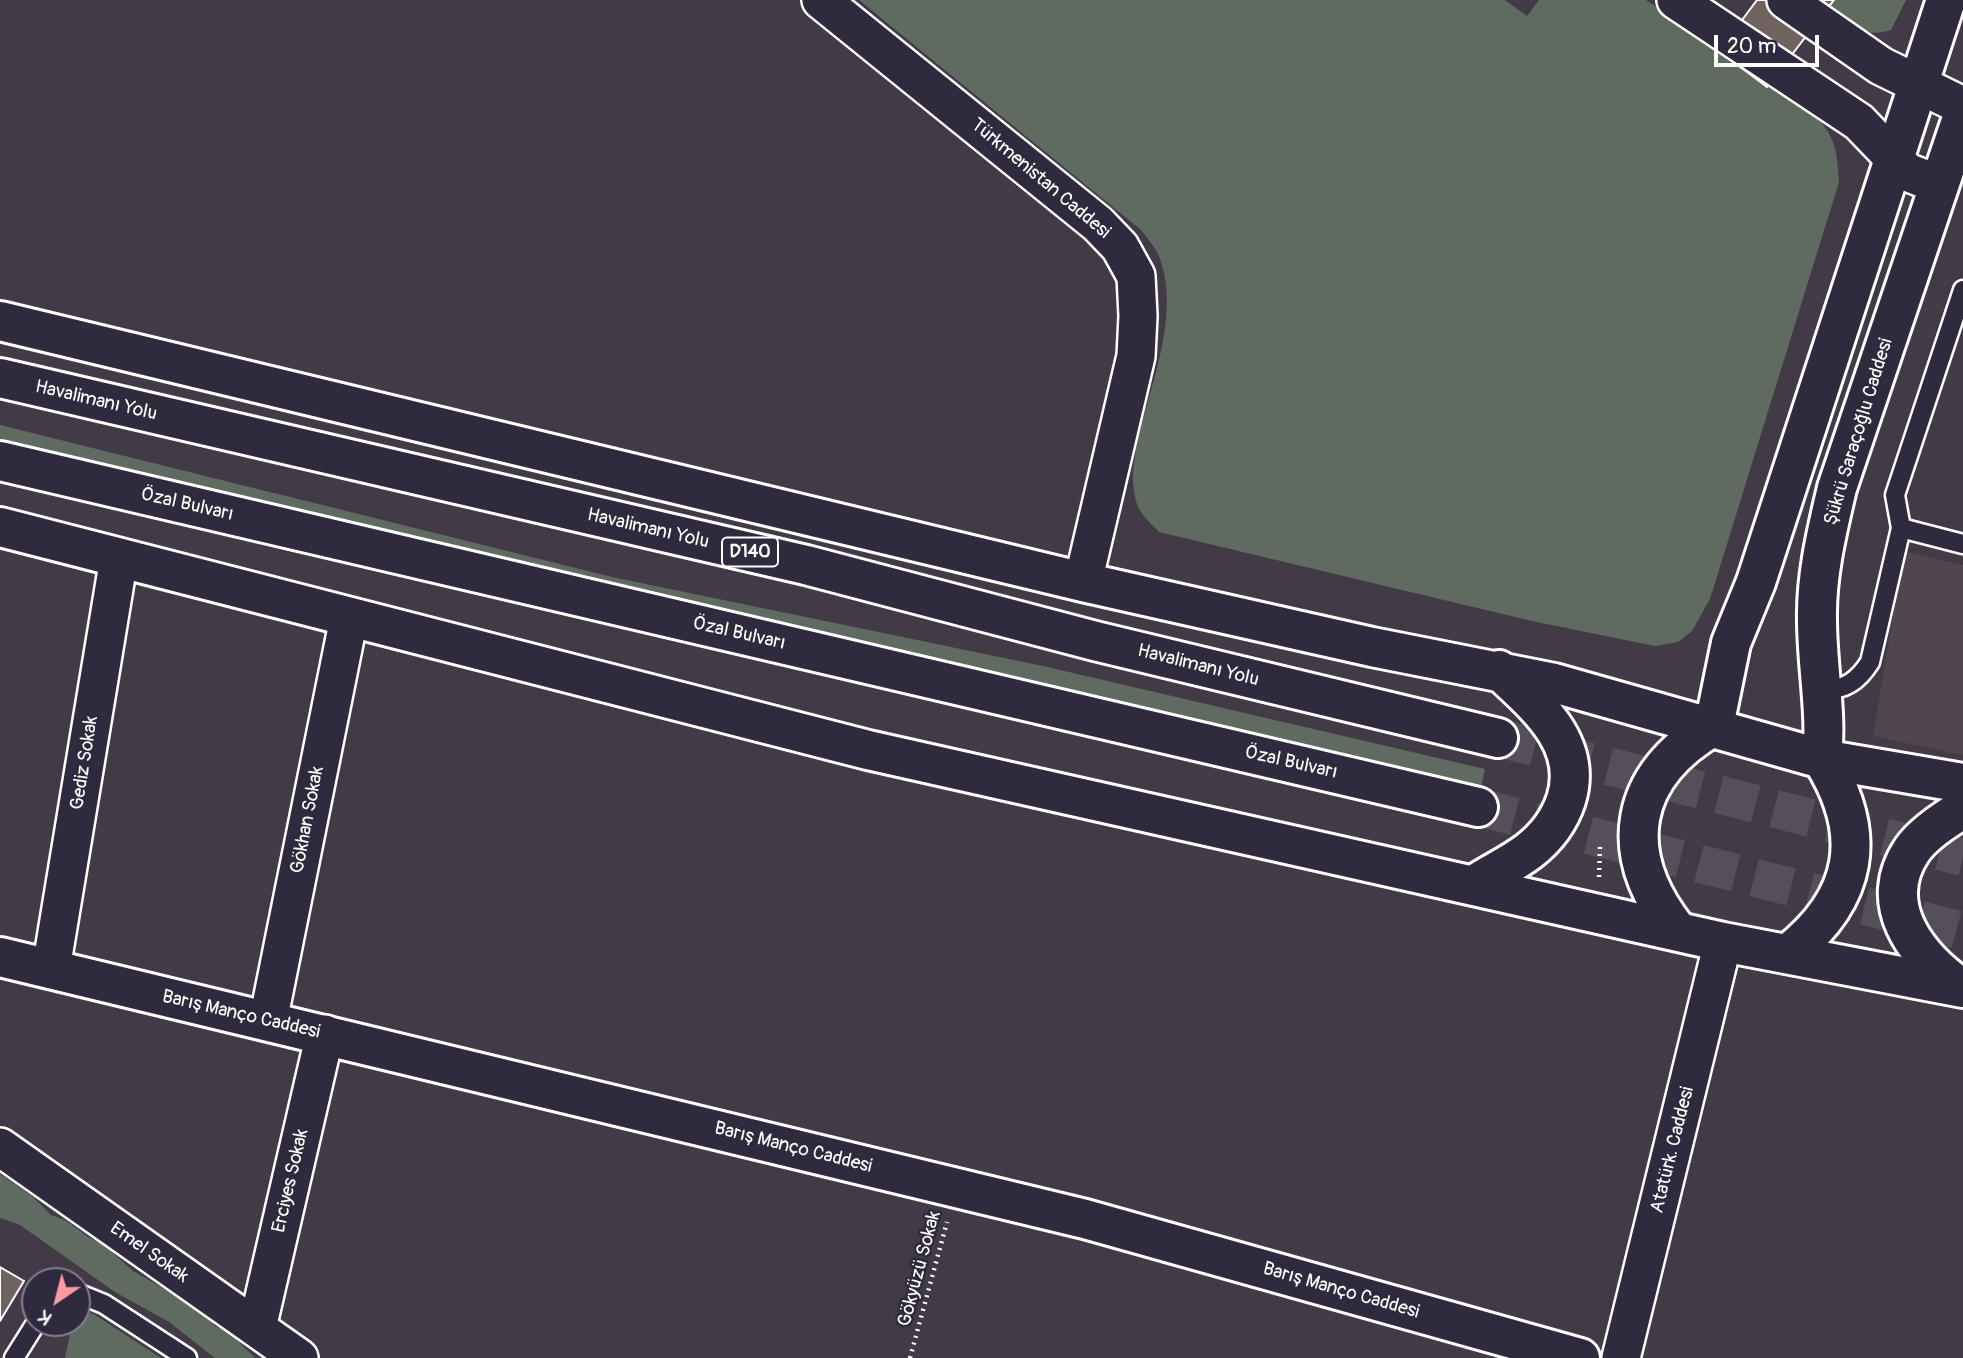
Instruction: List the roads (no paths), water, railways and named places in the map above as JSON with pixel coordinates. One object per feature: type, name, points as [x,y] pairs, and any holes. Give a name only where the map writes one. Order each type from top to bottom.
[{"type":"main road","points":[[1676,929],[1656,903],[1643,875],[1639,846],[1641,815],[1650,787],[1667,761],[1688,741],[1714,726],[1731,643],[1756,582],[1947,0]]},
{"type":"main road","name":"Şükrü Saraçoğlu Caddesi","points":[[1822,759],[1825,731],[1817,620],[1818,588],[1837,488],[1963,115]]},
{"type":"main road","points":[[0,321],[1083,582],[1372,646],[1499,670],[1714,726],[1822,759],[1963,783]]},
{"type":"main road","name":"Havalimanı Yolu","points":[[0,378],[806,565],[1095,641],[1498,738]]},
{"type":"main road","name":"Özal Bulvarı","points":[[0,461],[1478,807]]},
{"type":"main road","points":[[0,527],[868,750],[1676,929],[1723,942],[1961,987]]},
{"type":"main road","points":[[1474,885],[1529,851],[1559,820],[1571,774],[1566,748],[1554,726],[1499,670]]},
{"type":"main road","points":[[1789,953],[1814,933],[1834,908],[1846,879],[1851,848],[1849,816],[1839,786],[1822,759]]},
{"type":"main road","points":[[1961,987],[1920,953],[1904,929],[1899,892],[1901,876],[1912,850],[1944,821],[1963,809]]},
{"type":"main road","name":"Barış Manço Caddesi","points":[[0,957],[1085,1219],[1580,1358]]},
{"type":"street","name":"Türkmenistan Caddesi","points":[[821,0],[1098,224],[1130,261],[1136,276],[1138,295],[1136,356],[1083,582]]},
{"type":"street","points":[[1676,0],[1859,122],[1907,172],[1922,178],[1941,179]]},
{"type":"street","points":[[1786,0],[1881,66],[1918,86],[1952,98],[1963,106]]},
{"type":"street","name":"Gediz Sokak","points":[[51,969],[119,558]]},
{"type":"street","name":"Gökhan Sokak","points":[[268,1021],[349,618]]},
{"type":"street","name":"Atatürk. Caddesi","points":[[1621,1358],[1723,942]]},
{"type":"street","name":"Erciyes Sokak","points":[[257,1328],[325,1034]]},
{"type":"street","name":"Emel Sokak","points":[[0,1147],[257,1328],[289,1355]]},
{"type":"lane","points":[[1822,689],[1837,690],[1846,686],[1863,673],[1870,662],[1901,528],[1895,495],[1963,290]]},
{"type":"lane","points":[[1901,528],[1963,544]]},
{"type":"lane","points":[[91,1299],[104,1304],[187,1358]]},
{"type":"lane","points":[[14,1358],[27,1337]]},
{"type":"tunnel","points":[[1498,738],[1963,857]]},
{"type":"tunnel","points":[[1478,807],[1963,931]]}]
